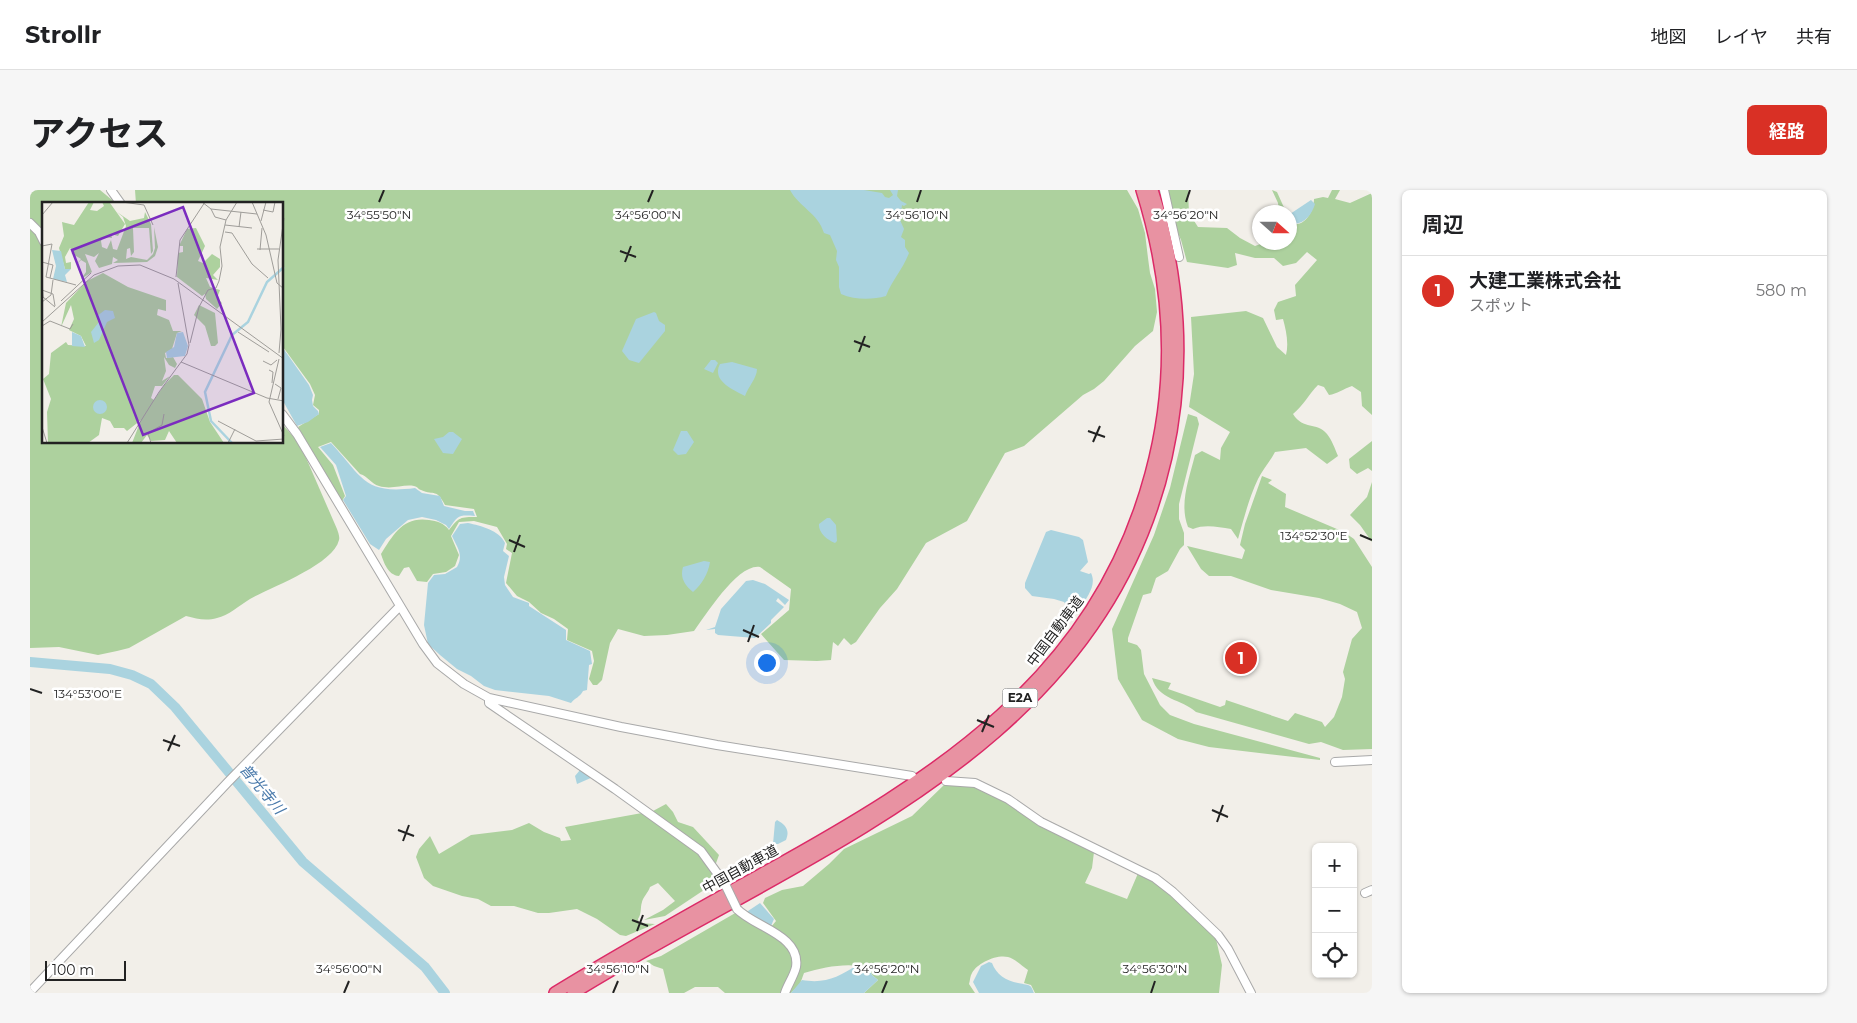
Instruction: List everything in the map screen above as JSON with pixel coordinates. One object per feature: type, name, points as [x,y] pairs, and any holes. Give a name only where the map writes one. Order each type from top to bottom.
[{"type":"highway","name":"中国自動車道","points":[[555,993],[675,923],[828,838],[905,790],[942,764],[1001,716],[1043,674],[1081,626],[1110,578],[1136,522],[1153,468],[1164,413],[1169,356],[1166,298],[1157,244],[1142,190]]},
{"type":"highway","name":"中国自動車道","points":[[572,993],[679,931],[833,846],[932,782],[977,748],[1029,702],[1088,633],[1119,582],[1145,526],[1163,470],[1174,414],[1178,358],[1176,297],[1166,239],[1152,190]]},
{"type":"street","points":[[111,190],[119,202]]},
{"type":"street","points":[[1164,190],[1179,257]]},
{"type":"street","points":[[30,223],[42,238]]},
{"type":"street","points":[[284,417],[297,434],[400,606],[437,663],[464,684],[489,698],[621,727],[717,745],[912,776]]},
{"type":"street","points":[[30,992],[228,782],[400,606]]},
{"type":"street","points":[[489,698],[489,703],[701,851],[725,884],[737,909],[744,916],[775,933],[792,948],[796,960],[796,969],[785,993]]},
{"type":"street","points":[[1334,762],[1372,760]]},
{"type":"street","points":[[946,781],[976,783],[1008,799],[1041,822],[1155,878],[1173,892],[1218,935],[1228,949],[1251,993]]},
{"type":"green space","points":[[30,190],[100,190],[115,202],[42,202],[42,444],[284,444],[284,426],[300,444],[338,532],[339,540],[326,558],[314,566],[250,599],[221,617],[198,619],[186,616],[129,648],[98,655],[59,647],[30,648]]},
{"type":"green space","points":[[135,190],[1127,190],[1138,209],[1145,233],[1157,312],[1153,331],[1135,346],[1104,381],[1083,395],[1024,446],[1005,453],[967,521],[926,543],[897,589],[880,608],[856,642],[851,645],[844,638],[838,646],[833,642],[831,660],[784,660],[761,634],[789,610],[791,589],[760,567],[751,568],[733,581],[694,631],[644,636],[618,629],[610,643],[602,680],[597,685],[593,685],[589,679],[594,661],[592,651],[567,640],[568,629],[517,596],[506,583],[512,553],[506,549],[507,544],[497,527],[474,521],[459,522],[451,536],[459,555],[455,566],[446,572],[433,574],[427,582],[417,581],[409,567],[404,568],[399,576],[387,568],[381,554],[400,528],[412,521],[429,520],[440,523],[449,530],[460,519],[477,517],[474,509],[445,505],[437,494],[420,490],[414,486],[384,487],[376,485],[360,474],[331,442],[318,447],[333,465],[345,496],[342,501],[336,492],[298,427],[319,414],[319,410],[313,405],[315,395],[310,384],[284,348],[284,202],[136,202]]},
{"type":"green space","points":[[1167,190],[1188,190],[1191,194],[1188,191],[1189,213],[1198,227],[1227,228],[1252,244],[1252,250],[1297,250],[1297,224],[1308,217],[1314,199],[1328,198],[1332,190],[1340,190],[1335,199],[1350,203],[1372,193],[1372,415],[1362,406],[1361,392],[1352,386],[1329,395],[1324,387],[1318,385],[1293,414],[1301,422],[1323,430],[1330,439],[1338,456],[1327,464],[1306,448],[1275,452],[1255,486],[1238,539],[1231,529],[1207,526],[1193,529],[1188,527],[1185,518],[1186,491],[1195,455],[1202,451],[1220,460],[1221,448],[1230,432],[1189,407],[1194,374],[1191,317],[1246,311],[1263,318],[1277,347],[1286,355],[1287,341],[1283,319],[1276,320],[1274,310],[1278,302],[1296,296],[1295,285],[1317,260],[1307,252],[1296,263],[1283,266],[1274,258],[1255,258],[1235,253],[1237,265],[1228,268],[1187,262],[1181,240],[1172,219]]},
{"type":"green space","points":[[1272,190],[1277,192],[1283,205],[1278,205]]},
{"type":"green space","points":[[1188,414],[1197,417],[1199,424],[1179,504],[1179,519],[1184,533],[1184,545],[1168,571],[1156,578],[1151,593],[1143,595],[1128,642],[1137,645],[1141,650],[1144,674],[1160,705],[1170,715],[1194,724],[1320,758],[1320,760],[1209,747],[1178,739],[1142,720],[1118,679],[1112,629],[1154,535],[1170,488]]},
{"type":"green space","points":[[1372,441],[1372,471],[1368,468],[1357,474],[1350,468],[1349,459]]},
{"type":"green space","points":[[1262,476],[1272,480],[1268,483],[1286,494],[1285,507],[1344,532],[1354,539],[1372,567],[1372,749],[1343,750],[1321,742],[1309,744],[1196,712],[1159,691],[1152,678],[1171,683],[1168,689],[1220,707],[1225,705],[1226,700],[1288,721],[1295,713],[1322,722],[1325,727],[1334,717],[1342,697],[1345,679],[1343,672],[1352,639],[1362,628],[1357,612],[1340,604],[1319,598],[1271,590],[1231,576],[1209,576],[1201,569],[1187,546],[1242,559],[1245,550],[1240,545],[1245,524]]},
{"type":"green space","points":[[1372,482],[1372,542],[1350,515],[1367,497]]},
{"type":"green space","points":[[969,784],[1008,803],[1094,852],[1092,868],[1085,883],[1127,899],[1139,871],[1167,890],[1191,911],[1216,939],[1222,965],[1219,993],[1035,993],[1031,985],[1024,983],[1028,970],[1013,959],[1004,956],[988,960],[975,969],[969,984],[975,993],[864,993],[878,980],[872,975],[869,968],[845,965],[804,973],[800,984],[791,993],[725,993],[718,987],[695,987],[684,993],[669,993],[663,969],[646,961],[661,956],[737,912],[771,927],[776,921],[763,903],[765,898],[782,890],[803,886],[844,849],[912,816],[944,785]]},
{"type":"green space","points":[[666,804],[678,822],[693,827],[719,855],[707,888],[665,916],[644,920],[675,901],[658,883],[650,887],[641,904],[638,919],[639,923],[655,924],[626,936],[620,935],[597,919],[577,909],[538,913],[514,906],[491,906],[478,899],[462,896],[433,886],[424,878],[416,857],[419,849],[430,836],[439,854],[471,835],[512,830],[529,823],[544,832],[560,838],[561,841],[571,840],[565,827],[653,811]]},
{"type":"water","points":[[790,190],[864,190],[882,193],[885,197],[889,198],[893,195],[890,190],[898,190],[897,196],[907,204],[902,205],[900,220],[904,229],[901,237],[905,240],[905,247],[909,253],[886,296],[864,299],[841,294],[839,267],[836,260],[837,251],[830,235],[824,233],[817,220]]},
{"type":"water","points":[[1311,200],[1315,204],[1309,216],[1297,223],[1297,209]]},
{"type":"water","points":[[654,312],[659,321],[665,325],[665,331],[639,363],[629,360],[622,351],[636,319]]},
{"type":"water","points":[[284,349],[309,385],[313,395],[313,406],[319,414],[308,422],[297,426],[284,403]]},
{"type":"water","points":[[711,360],[715,360],[718,363],[713,373],[704,369]]},
{"type":"water","points":[[732,362],[757,369],[756,376],[745,396],[725,384],[719,375],[720,364]]},
{"type":"water","points":[[681,431],[687,431],[694,442],[686,454],[678,455],[673,450]]},
{"type":"water","points":[[449,432],[453,432],[462,439],[453,454],[443,453],[434,439],[443,437]]},
{"type":"water","points":[[331,443],[357,474],[374,486],[384,489],[415,488],[422,493],[440,496],[444,506],[473,511],[475,516],[459,517],[449,529],[446,525],[436,520],[422,517],[408,520],[386,539],[379,550],[370,544],[343,500],[346,496],[336,465],[320,447]]},
{"type":"water","points":[[830,518],[836,525],[837,541],[835,543],[826,538],[819,527],[819,524]]},
{"type":"water","points":[[468,523],[494,532],[505,543],[503,551],[509,556],[504,577],[505,585],[513,597],[529,603],[529,606],[566,630],[566,640],[590,651],[592,664],[589,665],[587,690],[583,691],[571,703],[549,696],[495,690],[484,686],[471,676],[457,669],[428,644],[424,625],[428,583],[434,575],[445,574],[457,567],[460,555],[452,536],[460,524]]},
{"type":"water","points":[[1051,530],[1079,537],[1083,540],[1088,562],[1080,571],[1091,573],[1093,582],[1081,607],[1076,608],[1054,599],[1032,596],[1025,588],[1025,583],[1046,532]]},
{"type":"water","points":[[704,561],[710,562],[708,571],[702,582],[693,592],[684,581],[683,567]]},
{"type":"water","points":[[753,580],[765,584],[789,600],[785,605],[778,598],[776,601],[784,607],[771,620],[771,623],[755,638],[718,635],[715,633],[715,629],[706,630],[715,627],[721,609],[746,581]]},
{"type":"water","points":[[582,769],[593,777],[577,784],[575,776]]},
{"type":"water","points":[[777,820],[783,824],[788,833],[786,840],[773,844],[775,822]]},
{"type":"water","points":[[760,903],[774,919],[771,926],[745,913]]},
{"type":"water","points":[[989,962],[1006,979],[1029,985],[1034,993],[979,993],[973,982],[981,966]]},
{"type":"water","points":[[857,965],[869,968],[872,975],[878,980],[864,993],[791,993],[802,980],[818,981],[831,979]]},
{"type":"waterway","name":"普光寺川","points":[[30,662],[110,669],[132,675],[151,684],[175,707],[303,862],[425,967],[445,993]]},
{"type":"place","name":"大建工業株式会社","points":[[1241,658]]}]
